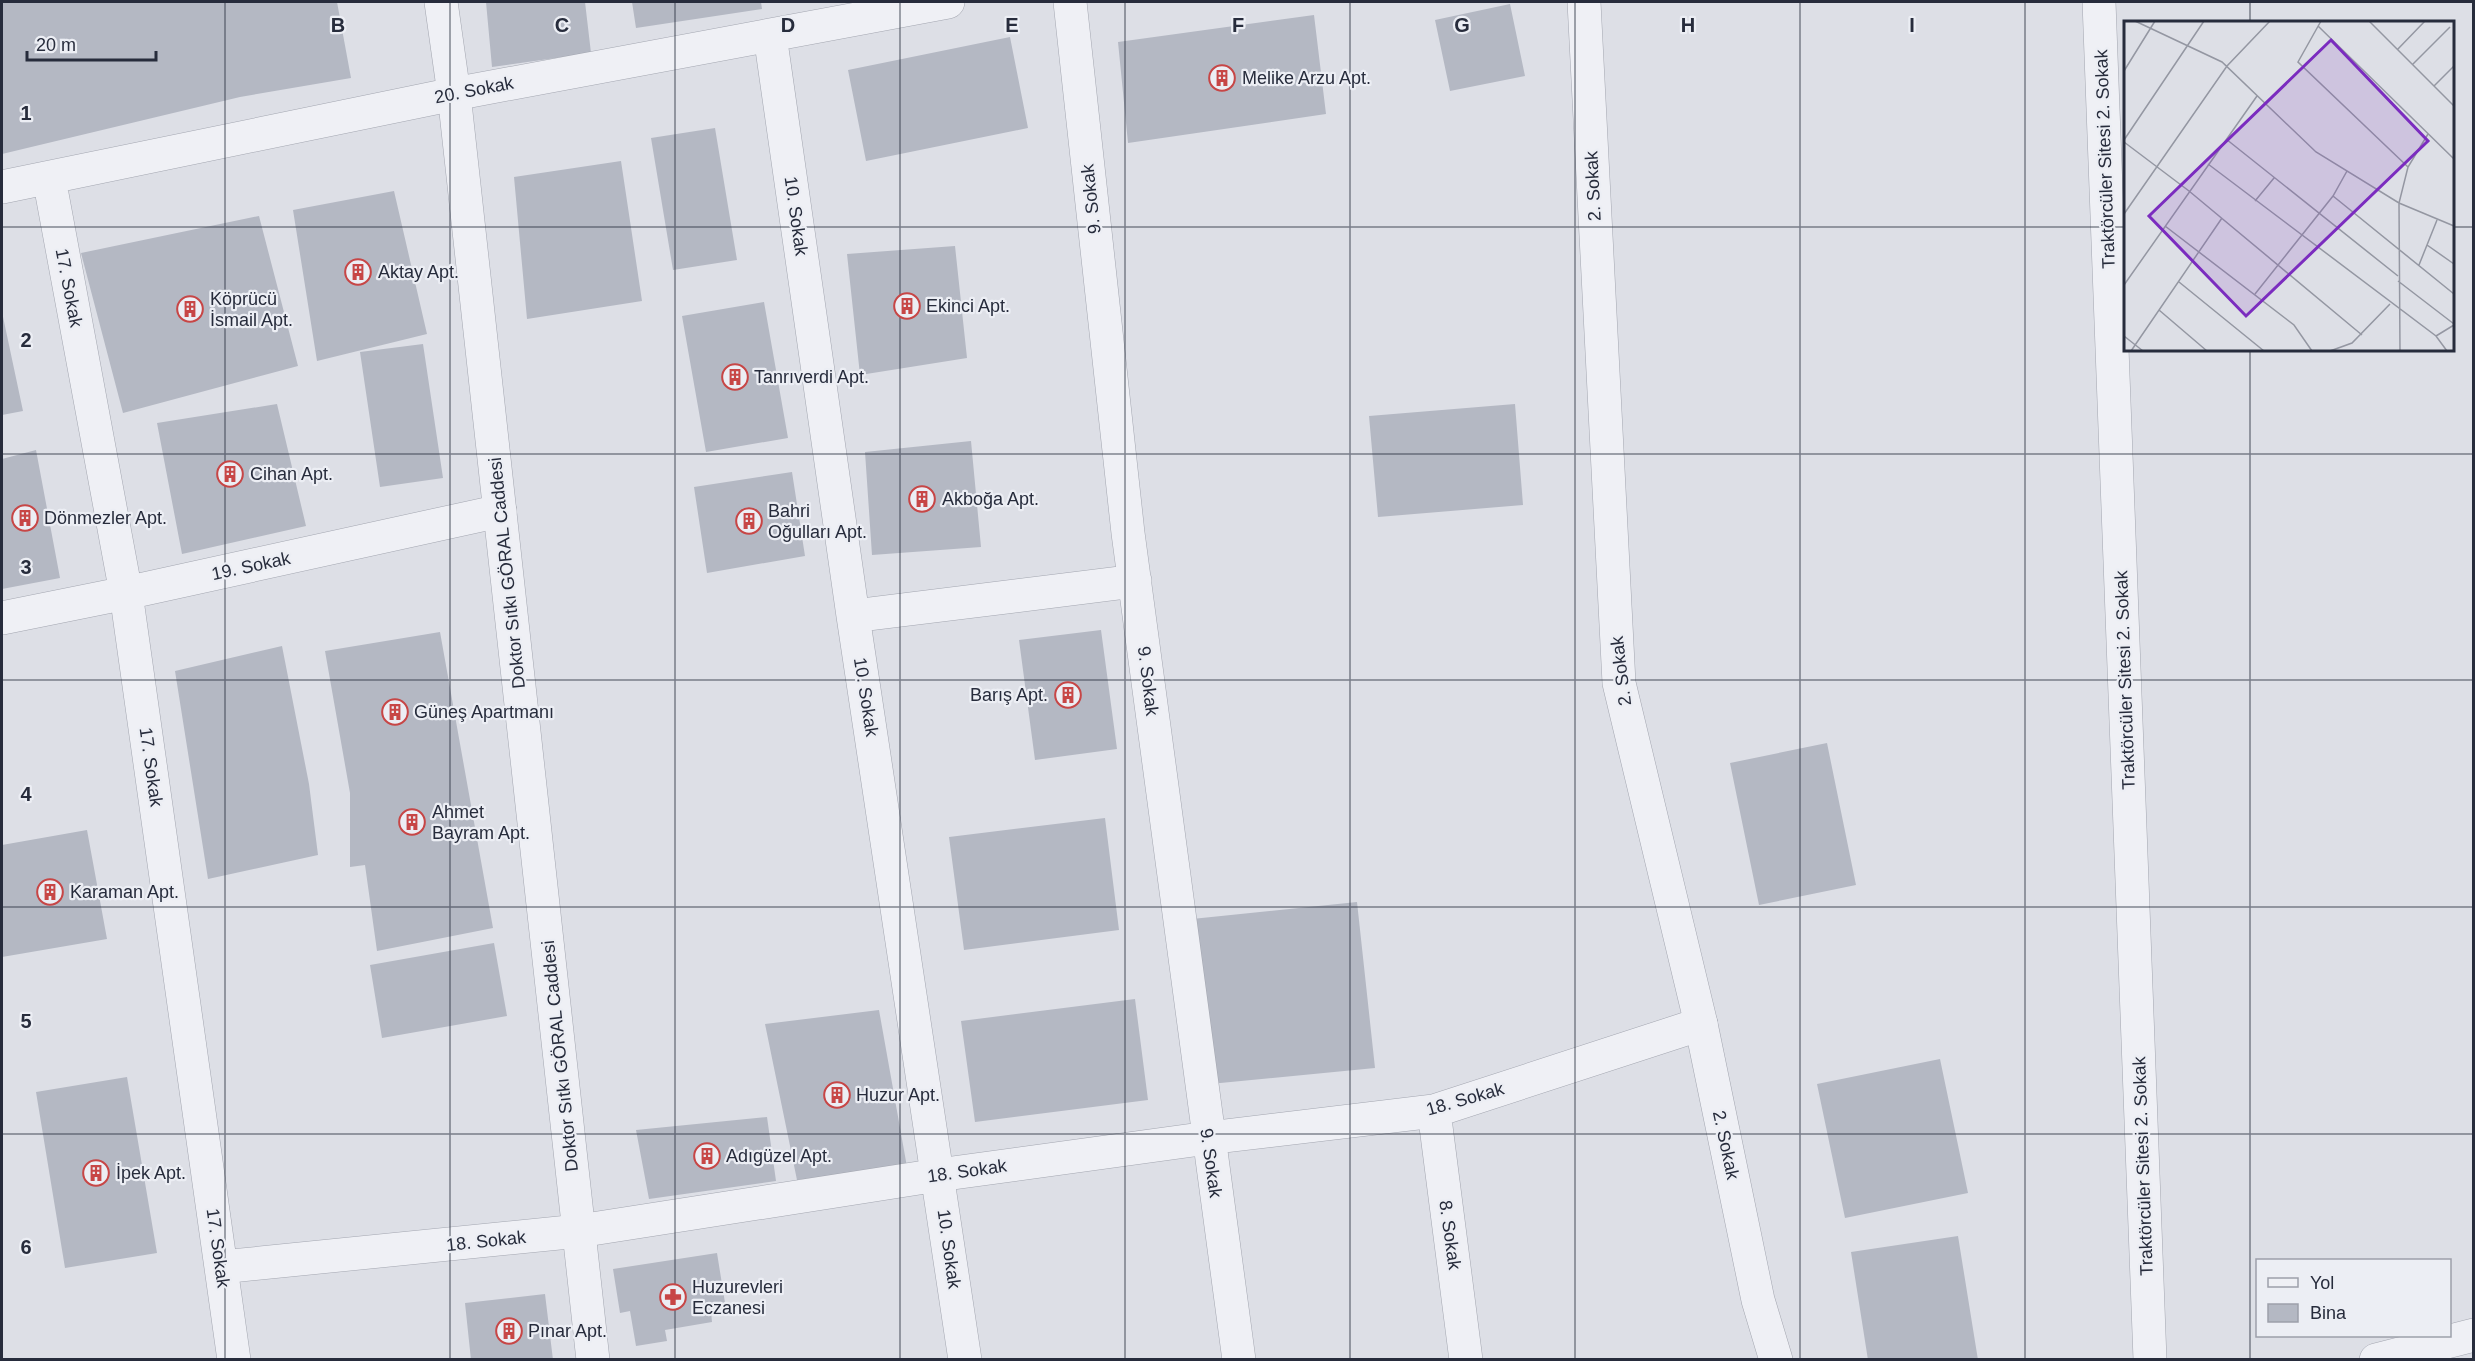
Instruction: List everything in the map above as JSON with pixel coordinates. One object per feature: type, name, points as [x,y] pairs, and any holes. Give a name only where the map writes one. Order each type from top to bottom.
[{"type":"street","name":"Doktor Sıtkı GÖRAL Caddesi","points":[[441,2],[454,94],[593,1359]]},
{"type":"street","name":"20. Sokak","points":[[2,187],[454,94],[948,2]]},
{"type":"street","name":"9. Sokak","points":[[1070,2],[1135,581],[1239,1359]]},
{"type":"street","name":"2. Sokak","points":[[1584,2],[1619,683],[1701,1024],[1758,1300],[1776,1359]]},
{"type":"street","name":"Traktörcüler Sitesi 2. Sokak","points":[[2099,2],[2150,1359]]},
{"type":"street","name":"10. Sokak","points":[[770,35],[965,1359]]},
{"type":"street","name":"17. Sokak","points":[[49,178],[126,593],[234,1359]]},
{"type":"street","name":"19. Sokak","points":[[2,618],[500,511]]},
{"type":"street","points":[[854,616],[1135,581]]},
{"type":"street","name":"18. Sokak","points":[[221,1267],[579,1231],[938,1175],[1208,1138],[1434,1111],[1701,1024]]},
{"type":"street","name":"8. Sokak","points":[[1434,1111],[1466,1359]]},
{"type":"street","points":[[2376,1359],[2474,1335]]},
{"type":"building","points":[[2,2],[337,2],[351,78],[240,97],[2,154]]},
{"type":"building","points":[[486,2],[585,2],[591,53],[492,67]]},
{"type":"building","points":[[632,2],[761,2],[762,9],[636,28]]},
{"type":"building","points":[[1510,4],[1525,76],[1450,91],[1435,20]]},
{"type":"building","name":"Melike Arzu Apt.","points":[[1314,15],[1326,114],[1128,143],[1118,42]]},
{"type":"building","points":[[1010,37],[1028,128],[866,161],[848,70]]},
{"type":"building","points":[[715,128],[737,260],[673,270],[651,138]]},
{"type":"building","points":[[621,161],[642,301],[527,319],[514,177]]},
{"type":"building","name":"Aktay Apt.","points":[[394,191],[427,334],[317,361],[293,210]]},
{"type":"building","name":"Köprücü İsmail Apt.","points":[[259,216],[298,366],[123,413],[81,253]]},
{"type":"building","name":"Ekinci Apt.","points":[[955,246],[967,358],[860,375],[847,254]]},
{"type":"building","name":"Tanrıverdi Apt.","points":[[764,302],[788,438],[706,452],[682,316]]},
{"type":"building","points":[[2,312],[23,411],[2,415]]},
{"type":"building","points":[[423,344],[443,478],[380,487],[360,352]]},
{"type":"building","name":"Cihan Apt.","points":[[277,404],[306,526],[182,554],[157,423]]},
{"type":"building","points":[[1515,404],[1523,505],[1378,517],[1369,416]]},
{"type":"building","name":"Akboğa Apt.","points":[[971,441],[981,547],[872,555],[865,452]]},
{"type":"building","name":"Dönmezler Apt.","points":[[36,450],[60,578],[2,589],[2,459]]},
{"type":"building","name":"Bahri Oğulları Apt.","points":[[792,472],[805,556],[707,573],[694,487]]},
{"type":"building","name":"Barış Apt.","points":[[1101,630],[1117,749],[1035,760],[1019,640]]},
{"type":"building","points":[[440,632],[493,928],[377,951],[365,865],[350,867],[350,793],[325,651]]},
{"type":"building","points":[[282,646],[309,784],[318,855],[208,879],[175,671]]},
{"type":"building","points":[[1827,743],[1856,885],[1759,905],[1730,763]]},
{"type":"building","points":[[1105,818],[1119,930],[964,950],[949,837]]},
{"type":"building","name":"Karaman Apt.","points":[[87,830],[107,939],[2,957],[2,845]]},
{"type":"building","points":[[1357,902],[1375,1068],[1210,1084],[1192,919]]},
{"type":"building","points":[[494,943],[507,1016],[382,1038],[370,965]]},
{"type":"building","points":[[1135,999],[1148,1100],[975,1122],[961,1021]]},
{"type":"building","name":"Huzur Apt.","points":[[879,1010],[907,1167],[797,1180],[765,1024]]},
{"type":"building","points":[[1940,1059],[1968,1193],[1845,1218],[1817,1084]]},
{"type":"building","name":"İpek Apt.","points":[[127,1077],[157,1253],[65,1268],[36,1092]]},
{"type":"building","name":"Adıgüzel Apt.","points":[[767,1117],[776,1181],[649,1199],[636,1130]]},
{"type":"building","points":[[1958,1236],[1978,1360],[1868,1360],[1851,1252]]},
{"type":"building","points":[[717,1253],[726,1309],[711,1311],[712,1322],[665,1330],[667,1341],[636,1346],[630,1311],[620,1313],[613,1269]]},
{"type":"building","name":"Pınar Apt.","points":[[545,1294],[553,1360],[471,1360],[465,1303]]},
{"type":"place","name":"Melike Arzu Apt.","points":[[1222,78]]},
{"type":"place","name":"Aktay Apt.","points":[[358,272]]},
{"type":"place","name":"Ekinci Apt.","points":[[907,306]]},
{"type":"place","name":"Köprücü İsmail Apt.","points":[[190,309]]},
{"type":"place","name":"Tanrıverdi Apt.","points":[[735,377]]},
{"type":"place","name":"Cihan Apt.","points":[[230,474]]},
{"type":"place","name":"Akboğa Apt.","points":[[922,499]]},
{"type":"place","name":"Dönmezler Apt.","points":[[25,518]]},
{"type":"place","name":"Bahri Oğulları Apt.","points":[[749,521]]},
{"type":"place","name":"Barış Apt.","points":[[1068,695]]},
{"type":"place","name":"Güneş Apartmanı","points":[[395,712]]},
{"type":"place","name":"Ahmet Bayram Apt.","points":[[412,822]]},
{"type":"place","name":"Karaman Apt.","points":[[50,892]]},
{"type":"place","name":"Huzur Apt.","points":[[837,1095]]},
{"type":"place","name":"Adıgüzel Apt.","points":[[707,1156]]},
{"type":"place","name":"İpek Apt.","points":[[96,1173]]},
{"type":"place","name":"Huzurevleri Eczanesi","points":[[673,1297]]},
{"type":"place","name":"Pınar Apt.","points":[[509,1331]]}]
